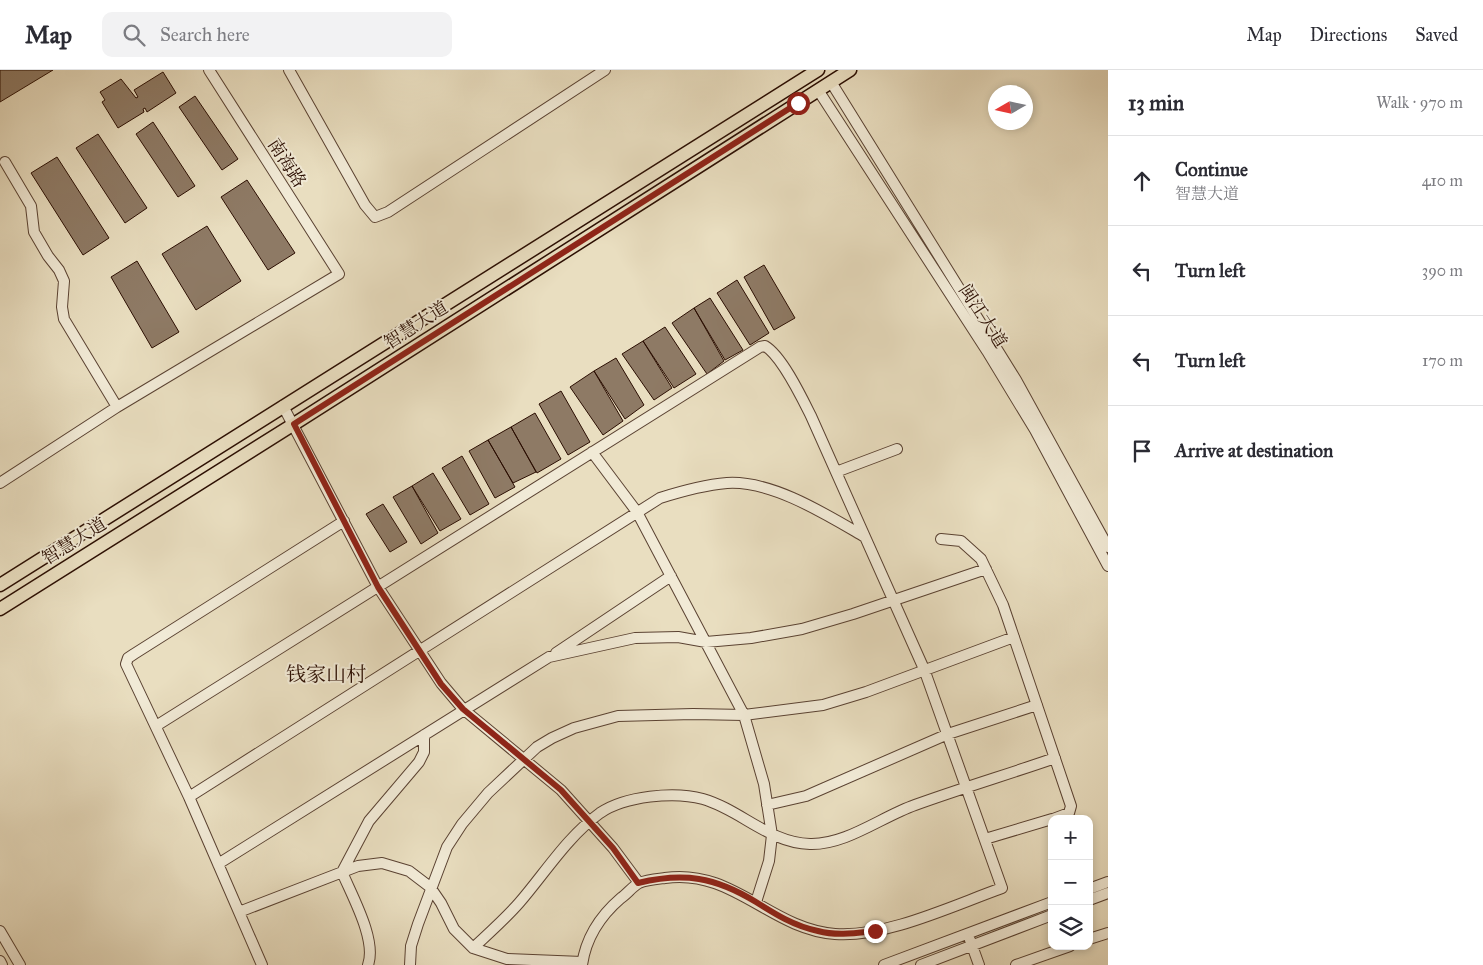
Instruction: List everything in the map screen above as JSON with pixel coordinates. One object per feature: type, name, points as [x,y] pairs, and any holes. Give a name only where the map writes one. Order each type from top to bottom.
[{"type":"main road","points":[[824,70],[831,82]]},
{"type":"main road","name":"智慧大道","points":[[0,609],[850,70]]},
{"type":"main road","points":[[810,72],[818,90]]},
{"type":"main road","name":"智慧大道","points":[[0,585],[810,72]]},
{"type":"street","points":[[289,70],[366,204],[375,216],[388,212],[604,70]]},
{"type":"street","name":"南海路","points":[[117,408],[339,274],[213,71]]},
{"type":"street","name":"闽江大道","points":[[831,82],[1016,380],[1108,547]]},
{"type":"street","name":"闽江大道","points":[[818,90],[1011,391],[1039,438],[1108,566]]},
{"type":"street","points":[[0,483],[117,408],[64,320],[62,307],[64,282],[59,270],[44,250],[34,232],[31,206],[5,162]]},
{"type":"street","points":[[156,726],[760,347],[769,348],[797,388],[924,669],[1002,888],[875,931],[852,934],[817,931],[773,914],[732,889],[689,876],[638,883],[605,912],[596,925],[587,942],[582,964],[507,959],[473,948],[454,929],[441,902],[430,887],[409,871],[382,863],[358,866],[239,912]]},
{"type":"street","points":[[283,406],[378,587],[441,684],[463,709],[561,790],[590,822],[638,883]]},
{"type":"street","points":[[836,472],[897,448]]},
{"type":"street","points":[[592,452],[637,512],[744,715],[764,784],[772,835],[769,861],[756,902]]},
{"type":"street","points":[[189,797],[660,498],[687,489],[729,483],[761,488],[791,497],[865,537]]},
{"type":"street","points":[[262,965],[189,797],[126,664],[128,658],[344,521]]},
{"type":"street","points":[[941,539],[961,541],[981,559],[1003,605],[1072,809],[1069,813],[1063,815]]},
{"type":"street","points":[[549,657],[636,638],[678,637],[706,642],[750,638],[802,629],[986,569]]},
{"type":"street","points":[[218,864],[463,709],[549,657],[671,576]]},
{"type":"street","points":[[410,965],[414,936],[430,887],[447,847],[462,824],[488,793],[537,747],[567,731],[594,721],[618,716],[744,715],[823,705],[866,692],[1014,637]]},
{"type":"street","points":[[767,805],[806,796],[948,734],[1037,705]]},
{"type":"street","points":[[342,872],[369,821],[419,762],[424,752],[424,735]]},
{"type":"street","points":[[473,948],[500,924],[575,835],[602,812],[617,806],[652,796],[692,796],[716,803],[781,840],[810,844],[837,840],[916,805],[1056,758]]},
{"type":"street","points":[[985,839],[1048,820]]},
{"type":"street","points":[[342,872],[362,919],[371,948],[368,965]]},
{"type":"street","points":[[1093,888],[1108,882]]},
{"type":"street","points":[[1093,899],[1108,893]]},
{"type":"street","points":[[884,965],[1048,904]]},
{"type":"street","points":[[921,965],[1048,917]]},
{"type":"street","points":[[0,931],[20,965]]},
{"type":"street","points":[[1093,938],[1108,933]]},
{"type":"street","points":[[968,934],[979,965]]},
{"type":"street","points":[[1016,965],[1059,950]]},
{"type":"building","points":[[0,70],[53,70],[0,102]]},
{"type":"building","points":[[163,72],[176,93],[147,112],[145,108],[143,109],[144,112],[118,128],[102,102],[105,100],[100,92],[121,79],[136,98],[138,97],[134,90]]},
{"type":"building","points":[[195,96],[238,159],[222,170],[179,107]]},
{"type":"building","points":[[153,122],[195,186],[178,197],[136,134]]},
{"type":"building","points":[[98,134],[147,208],[125,223],[76,148]]},
{"type":"building","points":[[57,157],[109,238],[83,255],[31,173]]},
{"type":"building","points":[[247,180],[295,253],[268,270],[221,197]]},
{"type":"building","points":[[207,226],[241,281],[196,310],[162,254]]},
{"type":"building","points":[[137,261],[179,332],[152,348],[111,277]]},
{"type":"building","points":[[764,265],[795,318],[774,330],[744,277]]},
{"type":"building","points":[[737,280],[769,333],[750,345],[717,293]]},
{"type":"building","points":[[710,298],[743,350],[725,360],[694,308]]},
{"type":"building","points":[[694,308],[724,361],[707,374],[672,323]]},
{"type":"building","points":[[665,327],[696,374],[674,388],[643,341]]},
{"type":"building","points":[[643,341],[672,388],[654,400],[622,354]]},
{"type":"building","points":[[616,358],[644,405],[625,419],[594,371]]},
{"type":"building","points":[[594,371],[623,421],[603,435],[570,387]]},
{"type":"building","points":[[561,391],[590,442],[568,455],[539,404]]},
{"type":"building","points":[[535,413],[561,459],[537,473],[511,427]]},
{"type":"building","points":[[511,427],[536,472],[513,483],[488,440]]},
{"type":"building","points":[[488,440],[515,487],[495,498],[469,451]]},
{"type":"building","points":[[462,456],[489,504],[470,515],[442,468]]},
{"type":"building","points":[[433,473],[461,519],[440,531],[412,486]]},
{"type":"building","points":[[412,486],[438,533],[421,544],[393,497]]},
{"type":"building","points":[[383,504],[407,542],[390,552],[366,514]]},
{"type":"district","name":"钱家山村","points":[[326,674]]},
{"type":"route","points":[[798,103],[294,424],[378,587],[441,684],[463,709],[561,790],[613,848],[638,883],[655,879],[689,876],[732,889],[773,914],[817,931],[835,934],[875,931]]}]
